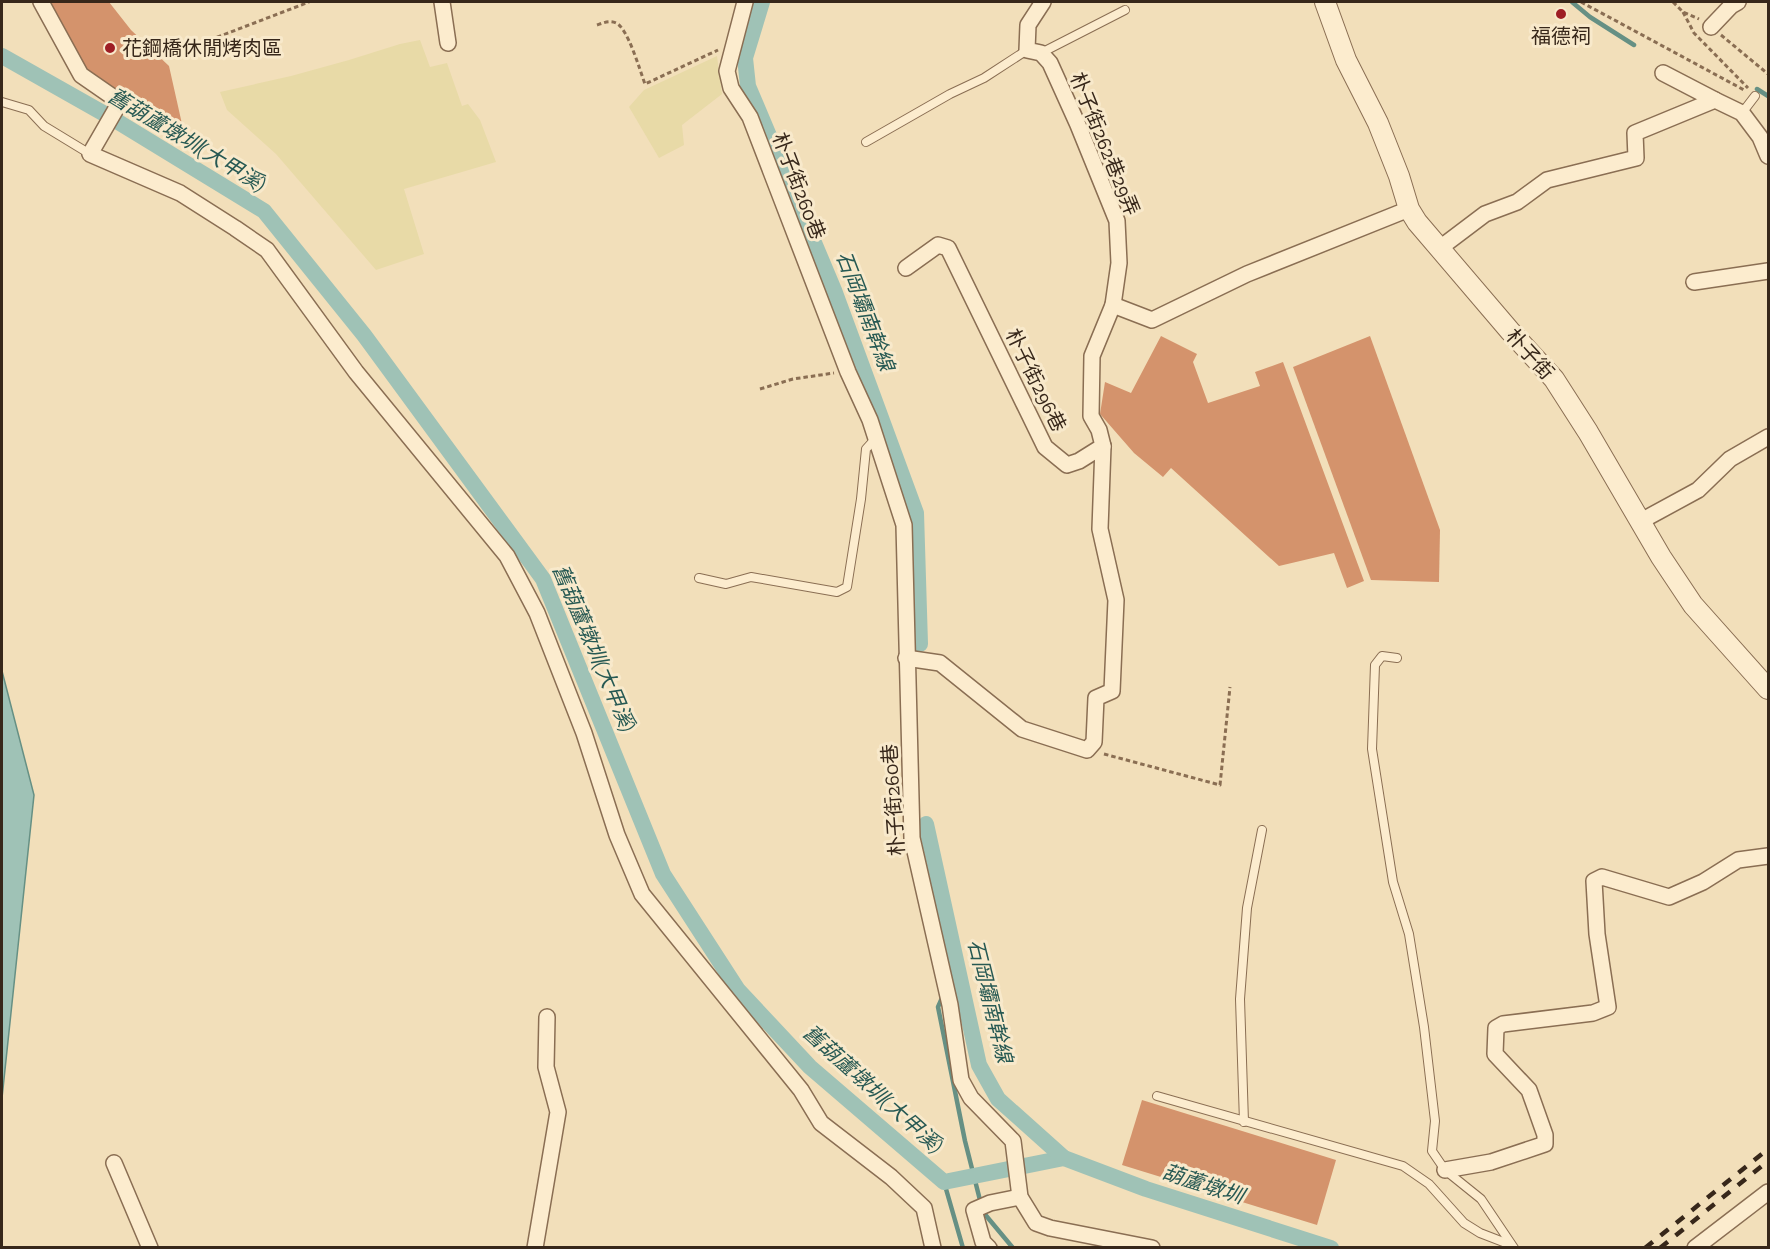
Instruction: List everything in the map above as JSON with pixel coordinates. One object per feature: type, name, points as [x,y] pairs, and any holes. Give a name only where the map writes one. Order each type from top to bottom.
[{"type":"street","points":[[42,2],[81,75],[120,102],[90,154],[180,193],[267,250],[356,372],[507,556],[537,613],[584,733],[617,836],[642,894],[801,1090],[821,1123],[891,1177],[924,1208],[933,1248]]},
{"type":"street","points":[[442,2],[448,43]]},
{"type":"street","name":"朴子街260巷","points":[[745,2],[727,71],[731,88],[750,117],[848,372],[870,420],[904,525],[912,838],[950,1005],[961,1080],[971,1098],[1012,1141],[1020,1197],[1036,1223],[1050,1228],[1152,1248]]},
{"type":"street","points":[[1034,51],[1028,25],[1043,2]]},
{"type":"street","name":"朴子街","points":[[1325,2],[1346,60],[1378,123],[1409,208],[1417,222],[1554,379],[1588,432],[1661,557],[1693,605],[1768,689]]},
{"type":"street","points":[[1711,27],[1731,6],[1738,2]]},
{"type":"street","name":"朴子街262巷29弄","points":[[1034,51],[1050,63],[1117,221],[1119,263],[1113,305]]},
{"type":"street","points":[[1663,73],[1742,113],[1760,137],[1768,156]]},
{"type":"street","points":[[1440,248],[1485,214],[1518,202],[1547,180],[1636,158],[1635,133],[1715,100]]},
{"type":"street","points":[[1113,305],[1152,320],[1247,274],[1409,208]]},
{"type":"street","name":"朴子街296巷","points":[[906,268],[938,245],[948,248],[1045,447],[1067,465],[1079,461],[1103,446],[1099,430],[1091,416],[1092,356],[1113,305]]},
{"type":"street","points":[[1694,282],[1768,272]]},
{"type":"street","points":[[1641,521],[1698,490],[1730,459],[1768,437]]},
{"type":"street","points":[[906,658],[940,663],[1022,729],[1088,750],[1094,742],[1096,698],[1112,691],[1116,600],[1100,529],[1103,446]]},
{"type":"street","points":[[1445,1170],[1491,1162],[1545,1144],[1545,1136],[1529,1090],[1495,1054],[1496,1028],[1503,1024],[1593,1013],[1608,1007],[1597,934],[1594,881],[1602,877],[1669,897],[1703,882],[1738,860],[1768,856]]},
{"type":"street","points":[[535,1248],[558,1112],[546,1067],[547,1017]]},
{"type":"street","points":[[114,1163],[150,1248]]},
{"type":"street","points":[[1695,1248],[1768,1192]]},
{"type":"street","points":[[981,1246],[974,1210],[990,1203],[1020,1197]]},
{"type":"lane","points":[[866,142],[950,94],[1034,51],[1125,10]]},
{"type":"lane","points":[[1742,113],[1755,96]]},
{"type":"lane","points":[[2,102],[29,110],[44,126],[90,154]]},
{"type":"lane","points":[[699,578],[726,584],[751,577],[837,592],[847,587],[861,499],[866,449],[875,439]]},
{"type":"lane","points":[[1397,658],[1382,657],[1375,665],[1372,749],[1393,882],[1409,934],[1424,1027],[1435,1121],[1432,1151],[1445,1170],[1482,1199],[1513,1247]]},
{"type":"lane","points":[[1244,1122],[1240,999],[1247,908],[1262,830]]},
{"type":"lane","points":[[1157,1096],[1404,1166],[1429,1184],[1464,1222],[1480,1233],[1513,1247]]},
{"type":"path","points":[[189,48],[309,2]]},
{"type":"path","points":[[1581,2],[1755,96]]},
{"type":"path","points":[[1683,12],[1694,33],[1755,96]]},
{"type":"path","points":[[597,25],[606,22],[617,23],[624,30],[645,84],[734,43]]},
{"type":"path","points":[[760,389],[793,379],[848,372]]},
{"type":"path","points":[[1088,750],[1220,785],[1230,687]]},
{"type":"shaded area","points":[[420,40],[430,67],[447,63],[462,106],[468,104],[480,120],[496,162],[404,189],[424,254],[376,270],[276,154],[227,110],[220,92],[291,76]]},
{"type":"shaded area","points":[[717,56],[722,94],[682,125],[684,145],[659,158],[629,107],[644,90]]},
{"type":"water","points":[[2,671],[34,795],[2,1098]]},
{"type":"building","name":"花鋼橋休閒烤肉區","points":[[45,2],[109,2],[131,30],[169,66],[182,124],[138,111],[81,68]]},
{"type":"building","points":[[1161,336],[1197,354],[1193,362],[1208,403],[1260,386],[1255,372],[1283,362],[1364,581],[1347,588],[1334,553],[1279,566],[1171,468],[1163,477],[1134,453],[1100,414],[1105,382],[1131,393]]},
{"type":"building","points":[[1370,336],[1440,530],[1439,582],[1371,580],[1293,367]]},
{"type":"building","points":[[1142,1100],[1336,1160],[1317,1225],[1122,1165]]},
{"type":"waterway","name":"石岡壩南幹線","points":[[762,2],[745,58],[748,86],[834,290],[916,513],[920,644]]},
{"type":"waterway","points":[[1572,2],[1590,17],[1634,45]]},
{"type":"waterway","name":"舊葫蘆墩圳(大甲溪)","points":[[2,56],[110,117],[264,211],[364,335],[543,579],[663,874],[738,990],[810,1067],[944,1182],[1064,1158]]},
{"type":"waterway","points":[[1757,89],[1768,96]]},
{"type":"waterway","name":"石岡壩南幹線","points":[[926,824],[979,1065],[998,1099],[1064,1158],[1146,1189],[1331,1248]]},
{"type":"waterway","points":[[942,998],[938,1007],[965,1141],[983,1212],[1013,1248]]},
{"type":"waterway","points":[[944,1182],[963,1248]]},
{"type":"railway","points":[[1645,1248],[1768,1149]]},
{"type":"railway","points":[[1660,1248],[1768,1161]]},
{"type":"place","name":"福德祠","points":[[1561,14]]},
{"type":"place","name":"花鋼橋休閒烤肉區","points":[[110,48]]},
{"type":"water label","name":"葫蘆墩圳","points":[[1203,1184]]}]
